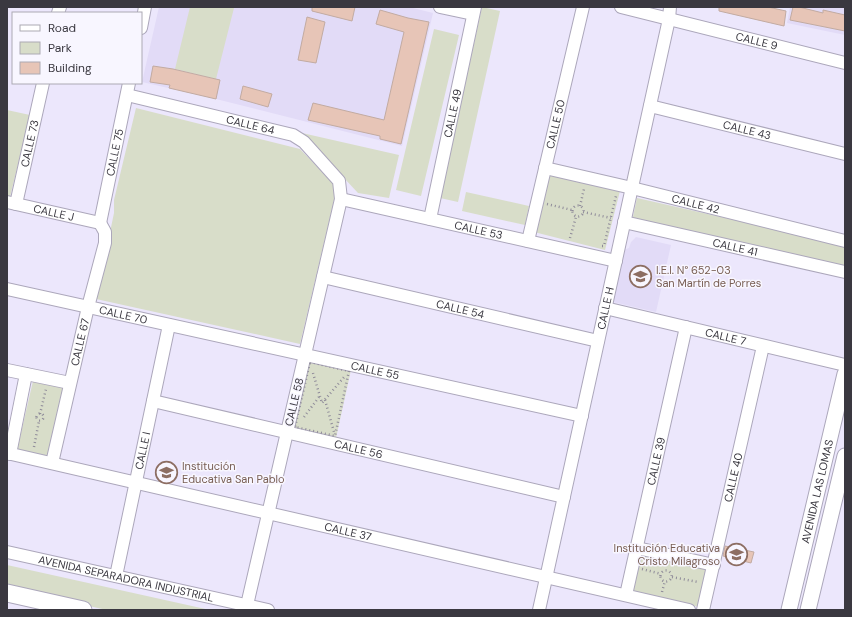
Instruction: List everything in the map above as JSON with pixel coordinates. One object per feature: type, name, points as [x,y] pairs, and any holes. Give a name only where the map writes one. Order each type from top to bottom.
[{"type":"main road","points":[[7,593],[83,610]]},
{"type":"street","points":[[142,23],[145,7]]},
{"type":"street","points":[[440,7],[474,11]]},
{"type":"street","name":"CALLE 50","points":[[528,241],[583,7]]},
{"type":"street","name":"CALLE 9","points":[[621,7],[670,13],[845,63]]},
{"type":"street","name":"CALLE 49","points":[[430,219],[474,11]]},
{"type":"street","name":"CALLE H","points":[[539,610],[670,13]]},
{"type":"street","name":"CALLE 73","points":[[12,203],[43,84]]},
{"type":"street","name":"CALLE 64","points":[[128,89],[293,135],[304,142],[340,181],[341,198]]},
{"type":"street","name":"CALLE 75","points":[[100,223],[128,89]]},
{"type":"street","name":"CALLE 43","points":[[650,106],[845,154]]},
{"type":"street","name":"CALLE 42","points":[[545,168],[845,241]]},
{"type":"street","name":"CALLE 53","points":[[341,198],[616,261]]},
{"type":"street","name":"CALLE 58","points":[[247,605],[268,513],[292,431],[308,358],[323,276],[341,198]]},
{"type":"street","name":"CALLE J","points":[[12,203],[100,223]]},
{"type":"street","name":"CALLE 41","points":[[624,222],[845,272]]},
{"type":"street","name":"CALLE 67","points":[[52,463],[88,307],[105,243],[105,232],[100,223]]},
{"type":"street","name":"CALLE 54","points":[[323,276],[598,342]]},
{"type":"street","name":"CALLE 70","points":[[7,289],[169,325]]},
{"type":"street","name":"CALLE 7","points":[[606,308],[845,366]]},
{"type":"street","name":"CALLE 55","points":[[169,325],[351,368],[582,416]]},
{"type":"street","name":"CALLE I","points":[[116,576],[169,325]]},
{"type":"street","name":"CALLE 39","points":[[626,595],[686,327]]},
{"type":"street","name":"CALLE 40","points":[[703,610],[711,564],[763,346]]},
{"type":"street","points":[[7,370],[70,383]]},
{"type":"street","points":[[8,454],[26,374]]},
{"type":"street","name":"AVENIDA LAS LOMAS","points":[[790,610],[842,400],[845,374]]},
{"type":"street","name":"CALLE 56","points":[[153,401],[334,440],[564,497]]},
{"type":"street","name":"CALLE 37","points":[[8,454],[689,610]]},
{"type":"street","name":"AVENIDA LAS LOMAS","points":[[808,610],[845,456]]},
{"type":"street","points":[[637,548],[711,564]]},
{"type":"street","name":"AVENIDA SEPARADORA INDUSTRIAL","points":[[7,552],[268,610]]},
{"type":"path","points":[[583,212],[580,206],[585,186]]},
{"type":"path","points":[[597,244],[604,246],[616,194]]},
{"type":"path","points":[[544,204],[572,210],[574,207],[580,206]]},
{"type":"path","points":[[572,210],[573,215],[576,217]]},
{"type":"path","points":[[583,212],[611,218]]},
{"type":"path","points":[[570,238],[576,217],[581,215],[583,212]]},
{"type":"path","points":[[564,236],[577,240]]},
{"type":"path","points":[[308,358],[351,368]]},
{"type":"path","points":[[308,358],[322,403],[351,368]]},
{"type":"path","points":[[292,431],[308,358]]},
{"type":"path","points":[[334,440],[351,368]]},
{"type":"path","points":[[33,451],[39,420],[37,416],[40,414],[47,384]]},
{"type":"path","points":[[292,431],[320,397]]},
{"type":"path","points":[[325,400],[334,440]]},
{"type":"path","points":[[292,431],[334,440]]},
{"type":"path","points":[[665,581],[670,580],[672,577],[702,583],[711,564]]},
{"type":"path","points":[[633,566],[661,574]]},
{"type":"path","points":[[661,574],[665,570],[669,570],[672,573],[672,577]]},
{"type":"path","points":[[661,574],[661,577],[665,581]]},
{"type":"path","points":[[662,593],[665,581]]},
{"type":"path","points":[[656,591],[669,595]]},
{"type":"shaded area","points":[[159,7],[409,7],[433,13],[402,146],[142,82]]},
{"type":"shaded area","points":[[790,7],[845,7],[845,35],[787,23]]},
{"type":"shaded area","name":"I.E.I. N° 652-03 San Martín de Porres","points":[[636,237],[671,245],[656,312],[613,302],[624,250],[629,248],[631,242]]},
{"type":"green space","points":[[190,7],[234,8],[216,79],[175,69]]},
{"type":"green space","points":[[482,7],[500,11],[458,202],[440,198]]},
{"type":"green space","points":[[434,29],[459,35],[421,196],[396,190]]},
{"type":"green space","points":[[136,108],[300,149],[335,185],[336,192],[300,344],[96,299],[114,213],[114,200]]},
{"type":"green space","points":[[7,110],[30,115],[10,197],[7,196]]},
{"type":"green space","points":[[302,133],[399,155],[389,198],[358,193]]},
{"type":"green space","points":[[548,174],[620,191],[605,250],[534,232]]},
{"type":"green space","points":[[466,192],[529,206],[525,225],[462,211]]},
{"type":"green space","points":[[637,198],[845,245],[845,269],[632,221]]},
{"type":"green space","points":[[308,360],[351,370],[336,438],[293,429]]},
{"type":"green space","points":[[33,381],[64,387],[49,456],[17,450]]},
{"type":"green space","points":[[639,553],[708,569],[699,607],[630,591]]},
{"type":"green space","points":[[7,565],[210,610],[107,610],[7,588]]},
{"type":"building","points":[[312,7],[355,7],[352,21],[312,11]]},
{"type":"building","points":[[719,7],[768,7],[786,11],[784,26],[719,11]]},
{"type":"building","points":[[793,7],[823,13],[823,10],[845,15],[845,31],[790,20]]},
{"type":"building","points":[[380,10],[429,22],[401,144],[380,139],[380,136],[308,120],[313,103],[384,120],[404,32],[376,24]]},
{"type":"building","points":[[307,17],[325,22],[316,63],[298,60]]},
{"type":"building","points":[[153,66],[220,80],[216,99],[169,88],[170,85],[150,82]]},
{"type":"building","points":[[243,86],[272,94],[268,107],[240,99]]},
{"type":"building","name":"Institución Educativa Cristo Milagroso","points":[[725,546],[754,552],[751,563],[723,556]]},
{"type":"place","name":"I.E.I. N° 652-03 San Martín de Porres","points":[[641,276]]},
{"type":"place","name":"Institución Educativa San Pablo","points":[[167,472]]},
{"type":"place","name":"Institución Educativa Cristo Milagroso","points":[[736,554]]}]
